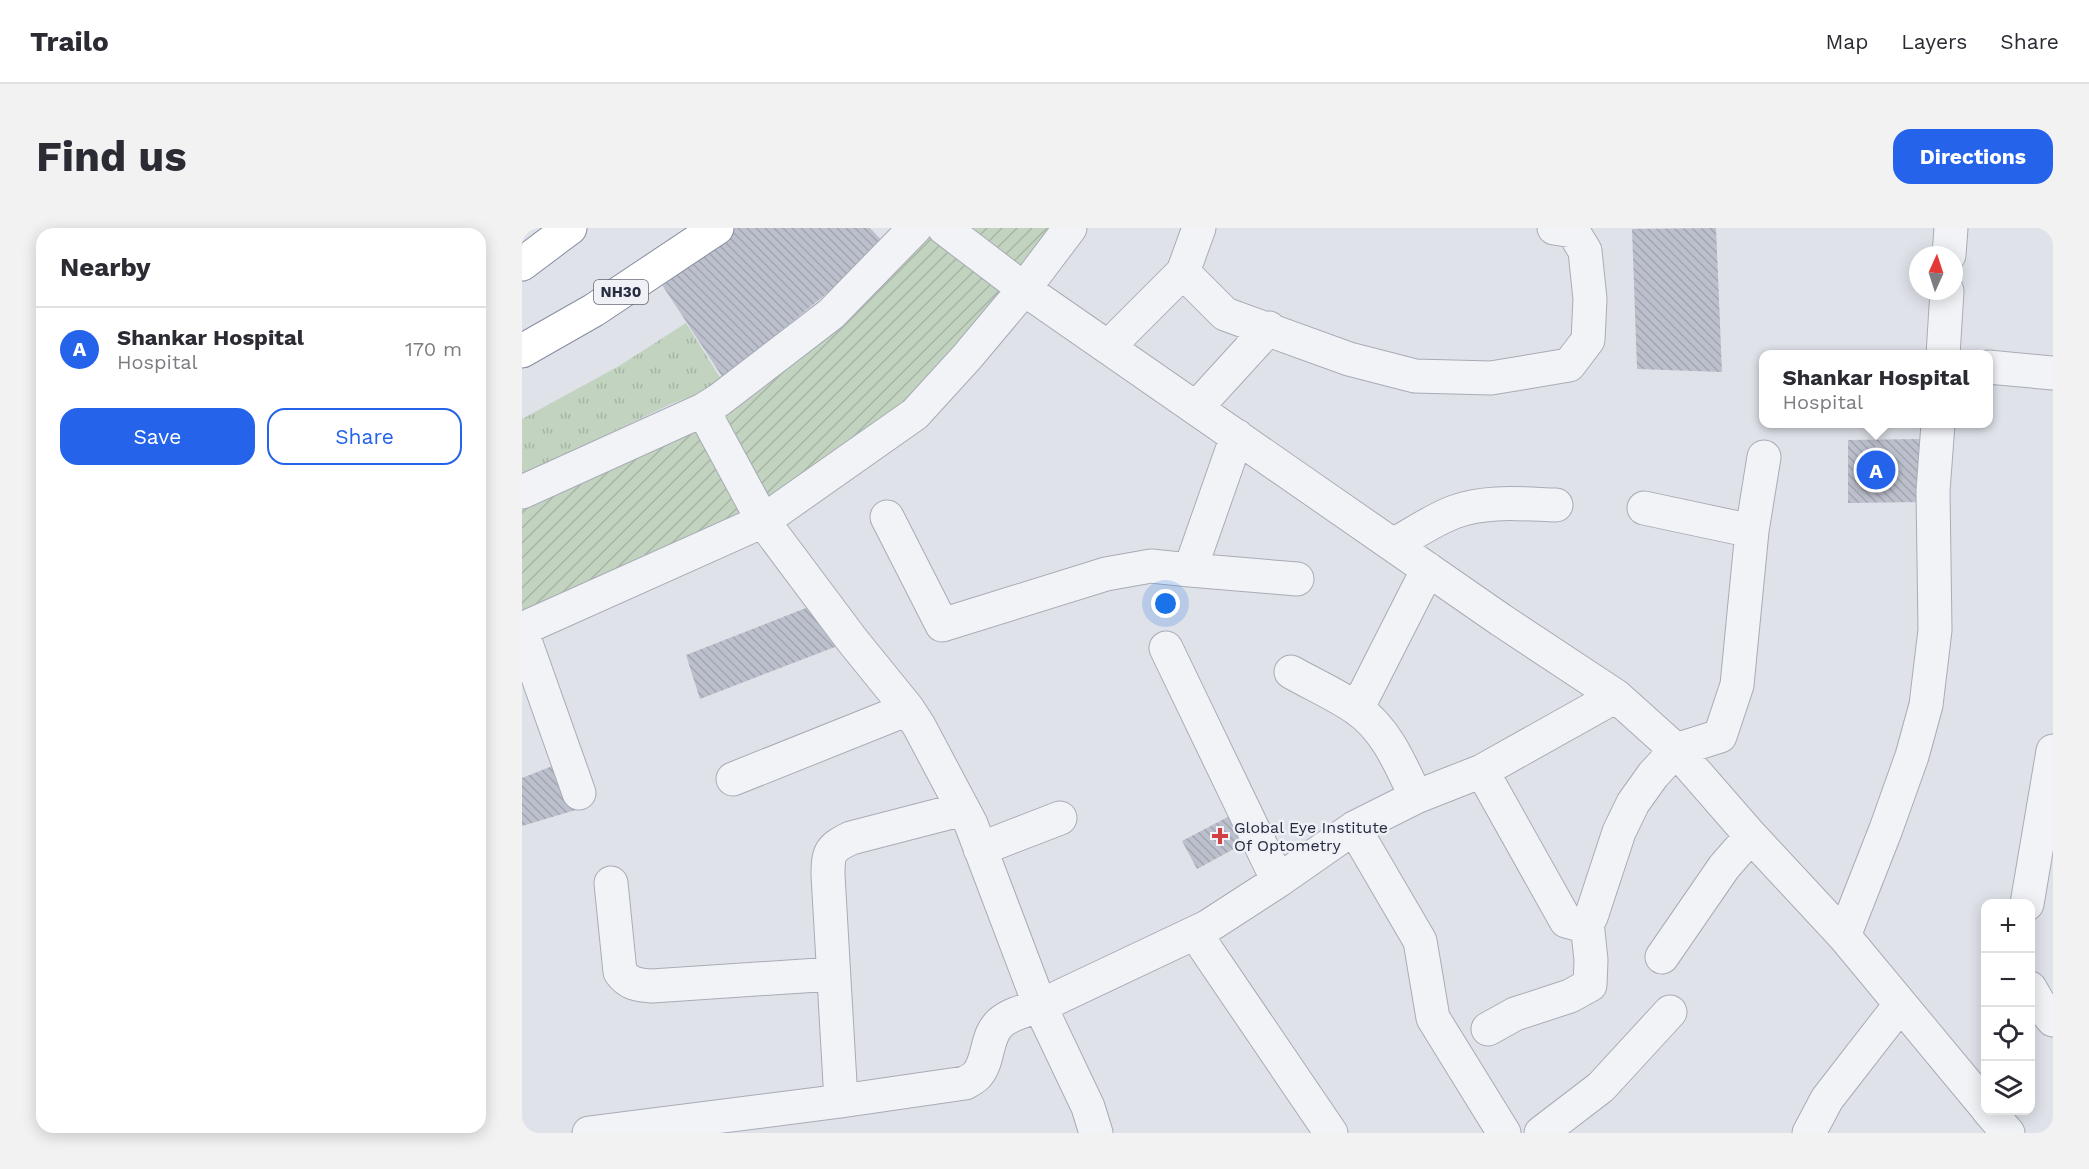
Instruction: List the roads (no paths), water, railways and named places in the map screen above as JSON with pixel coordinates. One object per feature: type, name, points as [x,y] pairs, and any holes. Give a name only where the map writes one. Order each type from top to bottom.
[{"type":"highway","points":[[522,264],[570,228]]},
{"type":"highway","name":"NH30","points":[[522,351],[594,310],[717,228]]},
{"type":"street","points":[[522,492],[703,410],[831,314],[915,228]]},
{"type":"street","points":[[944,228],[1024,289],[1501,620],[1616,696],[1676,750],[1751,836],[1844,936],[1981,1102]]},
{"type":"street","points":[[579,793],[522,631],[763,521],[915,414],[1024,289],[1070,228]]},
{"type":"street","points":[[1108,347],[1183,272],[1199,228]]},
{"type":"street","points":[[1183,272],[1225,314],[1349,358],[1415,376],[1491,378],[1569,365],[1588,340],[1590,299],[1585,251],[1573,231],[1554,228]]},
{"type":"street","points":[[1950,246],[1951,228]]},
{"type":"street","points":[[1943,350],[1946,300]]},
{"type":"street","points":[[1196,408],[1269,328]]},
{"type":"street","points":[[1993,367],[2053,373]]},
{"type":"street","points":[[703,410],[763,521],[852,640],[908,709],[963,809],[1040,1006],[1088,1107],[1096,1133]]},
{"type":"street","points":[[1844,936],[1912,756],[1926,705],[1935,630],[1933,491],[1938,428]]},
{"type":"street","points":[[1190,570],[1237,436]]},
{"type":"street","points":[[1482,771],[1566,921],[1581,925],[1587,922],[1591,917],[1619,832],[1633,803],[1653,775],[1676,750],[1720,736],[1728,715],[1737,685],[1752,531],[1764,457]]},
{"type":"street","points":[[1393,545],[1453,512],[1473,507],[1501,504],[1556,505]]},
{"type":"street","points":[[1644,508],[1752,531]]},
{"type":"street","points":[[887,517],[942,625],[1106,574],[1151,566],[1297,579]]},
{"type":"street","points":[[1357,709],[1428,569]]},
{"type":"street","points":[[1166,648],[1278,881]]},
{"type":"street","points":[[1291,672],[1357,709],[1372,723],[1390,745],[1416,797]]},
{"type":"street","points":[[589,1133],[965,1083],[977,1075],[983,1064],[991,1035],[1000,1023],[1011,1016],[1040,1006],[1195,933],[1278,881],[1353,828],[1416,797],[1482,771],[1616,696]]},
{"type":"street","points":[[733,779],[908,709]]},
{"type":"street","points":[[2028,899],[2053,751]]},
{"type":"street","points":[[841,1101],[828,856],[837,845],[851,838],[963,809]]},
{"type":"street","points":[[980,849],[1060,818]]},
{"type":"street","points":[[1353,828],[1420,941],[1433,1018],[1504,1133]]},
{"type":"street","points":[[1662,957],[1724,867],[1751,836]]},
{"type":"street","points":[[611,883],[620,972],[626,980],[635,985],[652,986],[833,974]]},
{"type":"street","points":[[1488,1029],[1515,1014],[1570,996],[1590,984],[1591,960],[1587,922]]},
{"type":"street","points":[[1195,933],[1331,1133]]},
{"type":"street","points":[[2035,996],[2053,1020]]},
{"type":"street","points":[[1809,1133],[1827,1099],[1900,1005]]},
{"type":"street","points":[[1541,1133],[1601,1087],[1670,1012]]},
{"type":"street","points":[[1992,1115],[2008,1133]]},
{"type":"place","name":"Shankar Hospital","points":[[1876,470]]},
{"type":"place","name":"Global Eye Institute Of Optometry","points":[[1220,836]]}]
